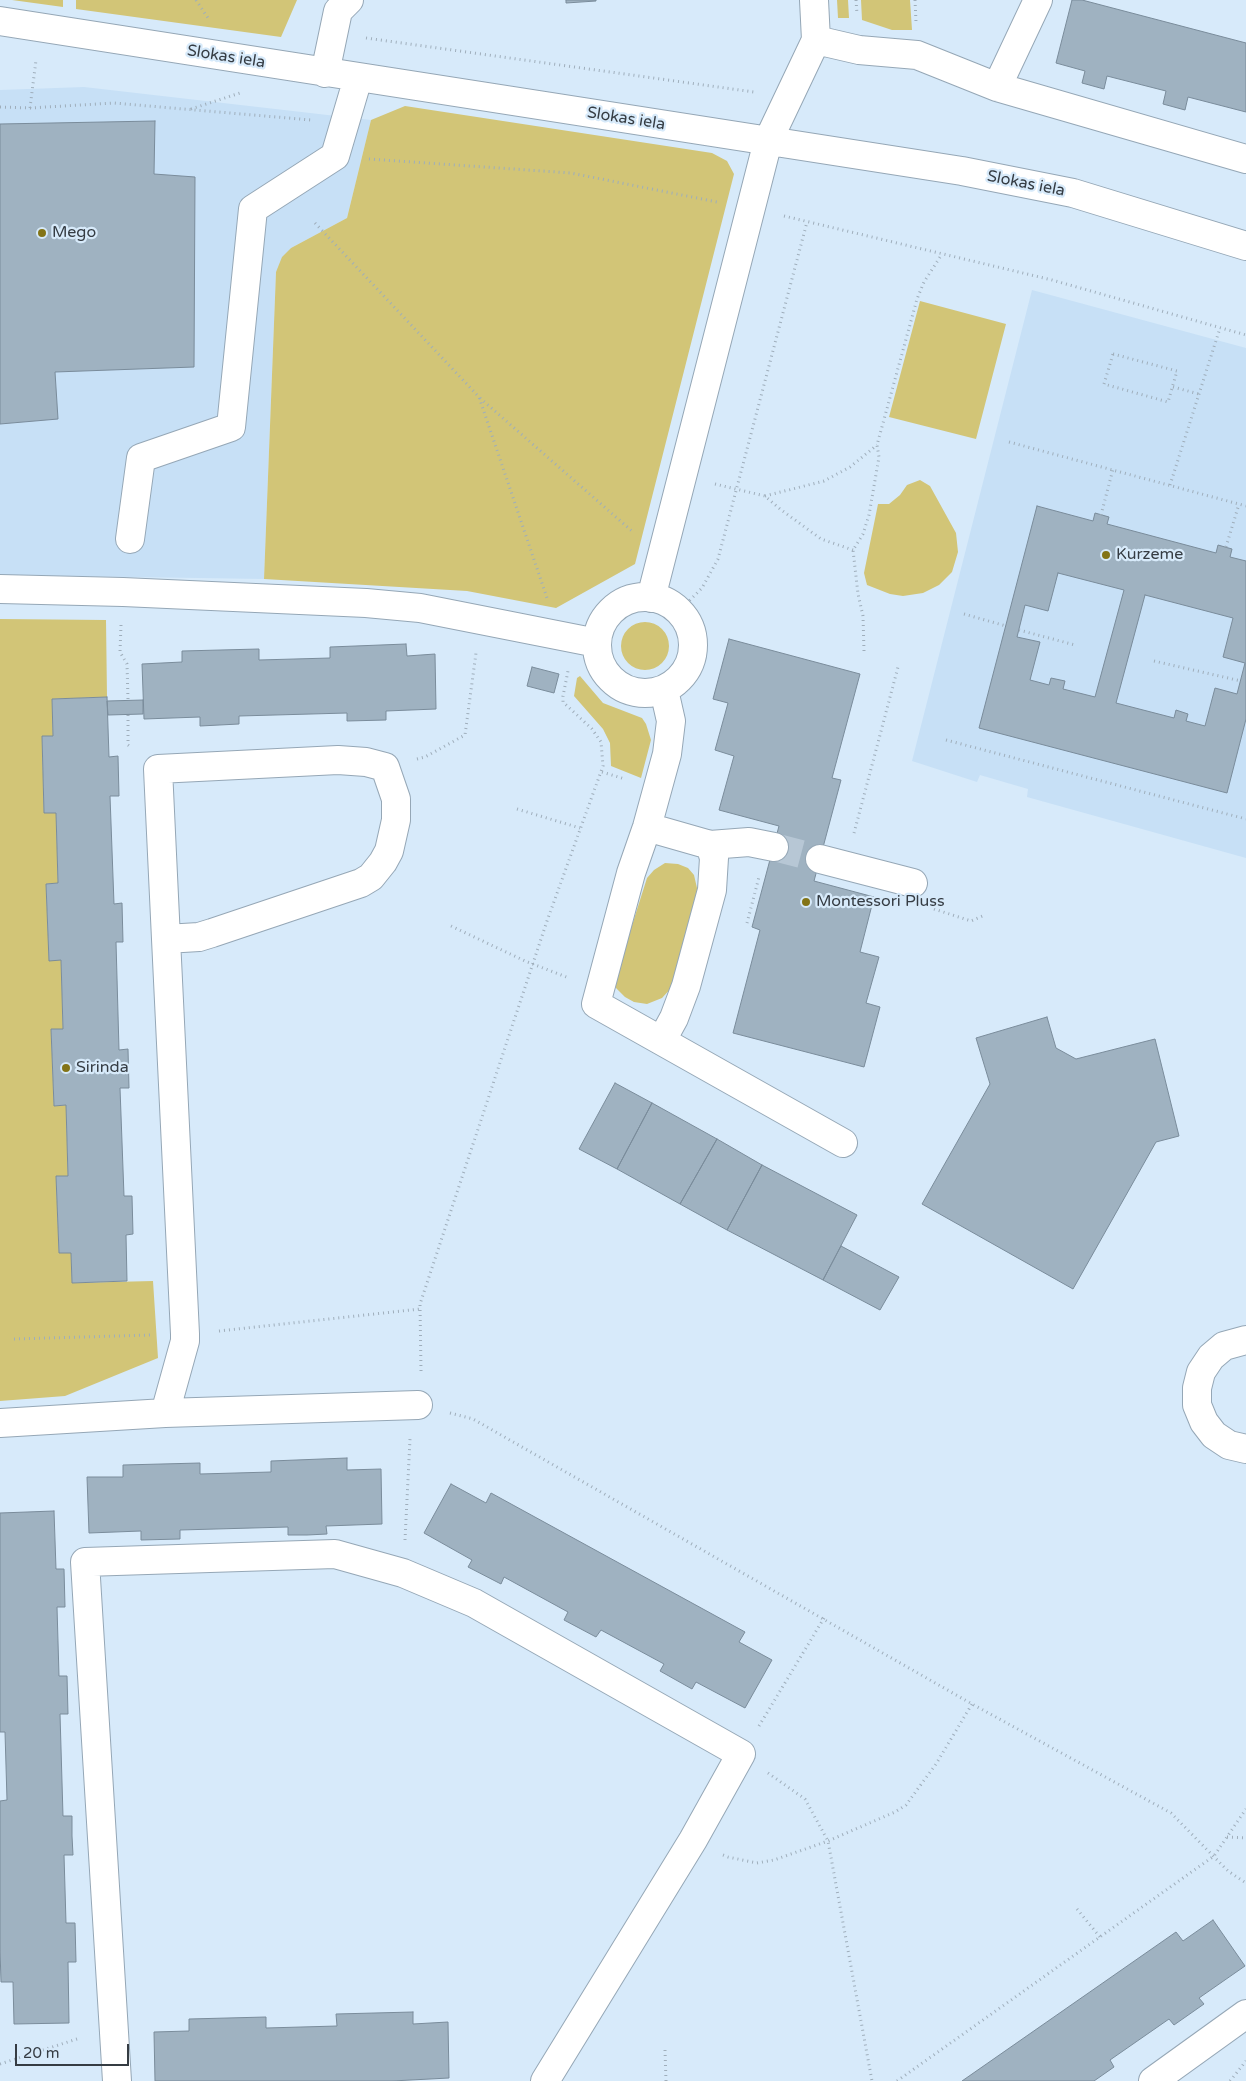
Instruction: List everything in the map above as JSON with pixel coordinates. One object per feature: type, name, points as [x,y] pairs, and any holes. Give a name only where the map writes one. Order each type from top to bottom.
[{"type":"street","points":[[325,73],[338,10],[349,0]]},
{"type":"street","points":[[651,598],[768,141],[816,40],[814,0]]},
{"type":"street","points":[[997,87],[1038,0]]},
{"type":"street","name":"Slokas iela","points":[[0,21],[962,171],[1073,193],[1246,246]]},
{"type":"street","points":[[816,40],[859,50],[917,55],[997,87],[1246,159]]},
{"type":"street","points":[[130,539],[141,458],[231,427],[253,209],[335,156],[358,78]]},
{"type":"street","points":[[0,589],[123,592],[366,603],[420,608],[578,640],[619,686],[645,694],[664,690],[672,685],[686,672],[693,654],[690,627],[679,611],[664,601],[651,598],[626,601],[611,612],[601,627],[578,640]]},
{"type":"street","points":[[664,690],[669,707],[670,736],[647,827],[631,873],[596,1004],[843,1142]]},
{"type":"street","points":[[164,1413],[186,1340],[166,939],[158,768],[338,760],[366,762],[385,767],[396,799],[396,820],[389,851],[384,862],[371,877],[361,883],[212,933],[198,937],[166,939]]},
{"type":"street","points":[[647,827],[710,845],[749,842],[774,847]]},
{"type":"street","points":[[662,1040],[674,1018],[686,986],[712,890],[714,858],[710,845]]},
{"type":"street","points":[[833,862],[914,883]]},
{"type":"street","points":[[1246,1340],[1224,1346],[1211,1357],[1201,1372],[1197,1388],[1197,1405],[1204,1422],[1214,1435],[1229,1444],[1246,1449]]},
{"type":"street","points":[[0,1423],[164,1413],[418,1405]]},
{"type":"street","points":[[117,2081],[85,1562],[335,1554],[403,1573],[474,1603],[742,1754],[693,1840],[545,2081]]},
{"type":"street","points":[[1153,2081],[1246,2014]]},
{"type":"path","points":[[30,108],[41,28]]},
{"type":"path","points":[[333,34],[789,97]]},
{"type":"path","points":[[0,107],[30,108],[114,103],[345,124]]},
{"type":"path","points":[[335,156],[571,173],[751,208],[1052,280],[1246,335]]},
{"type":"path","points":[[679,611],[702,588],[718,559],[807,222]]},
{"type":"path","points":[[315,223],[479,397],[661,558]]},
{"type":"path","points":[[864,651],[863,616],[858,594],[854,550],[863,534],[869,515],[879,456],[878,444],[917,299],[924,282],[942,254]]},
{"type":"path","points":[[1170,485],[1220,328]]},
{"type":"path","points":[[1113,354],[1177,371],[1173,387],[1168,402],[1104,384],[1113,354]]},
{"type":"path","points":[[1173,387],[1199,394]]},
{"type":"path","points":[[403,1573],[410,1441],[421,1390],[420,1304],[533,964],[596,782],[602,772],[603,754],[601,742],[592,729],[564,702],[563,696],[578,640],[479,397]]},
{"type":"path","points":[[1009,442],[1246,506]]},
{"type":"path","points":[[765,496],[824,481],[850,467],[878,444]]},
{"type":"path","points":[[1101,515],[1113,469]]},
{"type":"path","points":[[682,477],[765,496],[821,539],[854,550]]},
{"type":"path","points":[[1226,547],[1239,504]]},
{"type":"path","points":[[123,592],[120,652],[127,664],[128,700]]},
{"type":"path","points":[[964,614],[1006,626]]},
{"type":"path","points":[[385,767],[425,757],[465,735],[480,620]]},
{"type":"path","points":[[1019,630],[1075,645]]},
{"type":"path","points":[[1154,661],[1241,681]]},
{"type":"path","points":[[833,862],[898,667]]},
{"type":"path","points":[[946,740],[1246,819]]},
{"type":"path","points":[[517,810],[580,828]]},
{"type":"path","points":[[746,923],[761,872]]},
{"type":"path","points":[[451,926],[533,964]]},
{"type":"path","points":[[418,1405],[473,1419],[972,1704],[1171,1813],[1228,1870],[1246,1883]]},
{"type":"path","points":[[824,1618],[742,1754],[805,1799],[828,1840],[872,2081]]},
{"type":"path","points":[[693,1840],[728,1857],[757,1862],[774,1860],[895,1812],[906,1805],[936,1764],[972,1704]]},
{"type":"path","points":[[897,2081],[1214,1856],[1246,1808]]},
{"type":"path","points":[[1226,1837],[1246,1838]]},
{"type":"path","points":[[1077,1909],[1100,1937]]},
{"type":"path","points":[[0,2064],[115,2027]]},
{"type":"path","points":[[665,2050],[666,2081]]},
{"type":"path","points":[[1230,2081],[1246,2061]]},
{"type":"shaded area","points":[[12,0],[63,0],[63,7]]},
{"type":"shaded area","points":[[76,0],[297,0],[281,37],[76,9]]},
{"type":"shaded area","points":[[837,0],[848,0],[849,18],[838,18]]},
{"type":"shaded area","points":[[861,0],[910,0],[912,30],[892,30],[862,20]]},
{"type":"shaded area","points":[[84,87],[371,120],[347,218],[291,248],[276,272],[264,579],[0,575],[0,90]]},
{"type":"shaded area","points":[[405,106],[712,153],[727,161],[734,174],[635,564],[556,608],[467,591],[264,579],[276,272],[282,257],[291,248],[347,218],[371,120]]},
{"type":"shaded area","name":"Kurzeme","points":[[1032,290],[1246,348],[1246,858],[1027,797],[1028,789],[980,775],[977,782],[912,761]]},
{"type":"shaded area","points":[[920,301],[1006,324],[976,439],[889,417]]},
{"type":"shaded area","points":[[920,480],[930,486],[956,533],[958,552],[952,572],[939,585],[923,593],[903,596],[890,594],[867,585],[864,573],[878,504],[889,504],[900,495],[907,485]]},
{"type":"shaded area","points":[[0,619],[106,620],[107,697],[52,699],[53,736],[42,736],[44,813],[56,813],[58,883],[46,884],[49,960],[61,960],[63,1029],[51,1029],[54,1106],[66,1105],[68,1176],[56,1177],[59,1253],[71,1253],[72,1283],[153,1281],[158,1358],[65,1396],[0,1401]]},
{"type":"shaded area","points":[[640,622],[650,622],[662,629],[669,641],[669,651],[662,663],[650,670],[640,670],[632,666],[625,659],[621,651],[621,641],[625,633],[632,626]]},
{"type":"shaded area","points":[[580,676],[603,703],[642,718],[646,724],[651,740],[641,778],[611,766],[610,743],[603,729],[574,696],[577,678]]},
{"type":"shaded area","points":[[665,863],[678,864],[688,868],[694,875],[697,900],[674,985],[662,998],[647,1004],[634,1002],[625,997],[616,988],[615,979],[647,878],[654,870]]},
{"type":"building","points":[[566,0],[596,0],[596,1],[566,3]]},
{"type":"building","points":[[1072,0],[1082,0],[1246,43],[1246,112],[1188,97],[1185,110],[1163,104],[1166,91],[1107,76],[1104,89],[1082,83],[1085,71],[1056,63]]},
{"type":"building","points":[[155,121],[154,174],[195,177],[194,367],[55,372],[58,419],[0,424],[0,124]]},
{"type":"building","points":[[1037,506],[1093,521],[1095,513],[1109,517],[1107,524],[1216,553],[1218,545],[1232,549],[1230,557],[1246,561],[1246,719],[1227,793],[979,728]],"holes":[[[1058,573],[1124,590],[1095,697],[1063,689],[1065,681],[1051,678],[1049,685],[1030,680],[1040,642],[1017,637],[1025,605],[1048,611]],[[1145,595],[1233,618],[1223,657],[1245,663],[1237,694],[1215,688],[1205,726],[1186,721],[1188,714],[1176,710],[1174,718],[1116,703]]]},
{"type":"building","points":[[729,639],[860,674],[832,778],[841,780],[814,881],[874,897],[860,952],[879,957],[866,1003],[880,1007],[864,1067],[733,1033],[760,930],[752,927],[779,826],[719,810],[734,756],[715,750],[728,703],[713,699]]},
{"type":"building","points":[[406,644],[407,656],[435,654],[436,709],[386,711],[386,720],[347,721],[347,713],[239,716],[239,724],[200,726],[200,717],[144,719],[142,664],[182,662],[182,651],[259,649],[259,660],[330,658],[330,647]]},
{"type":"building","points":[[532,667],[559,674],[554,693],[527,686]]},
{"type":"building","points":[[107,697],[109,757],[118,756],[119,796],[110,796],[114,904],[122,903],[123,942],[116,942],[119,1050],[128,1049],[129,1088],[120,1088],[124,1196],[132,1196],[133,1234],[126,1235],[127,1281],[72,1283],[71,1253],[59,1253],[56,1176],[68,1176],[66,1105],[54,1106],[51,1029],[63,1029],[61,960],[49,961],[46,884],[58,883],[56,813],[44,813],[42,736],[53,736],[52,699]]},
{"type":"building","points":[[143,700],[143,714],[108,715],[107,701]]},
{"type":"building","points":[[1047,1017],[1056,1048],[1076,1059],[1155,1039],[1179,1136],[1156,1142],[1073,1289],[922,1204],[990,1084],[976,1038]]},
{"type":"building","points":[[615,1083],[652,1103],[617,1169],[579,1149]]},
{"type":"building","points":[[652,1103],[717,1139],[680,1204],[617,1169]]},
{"type":"building","points":[[717,1139],[762,1165],[727,1230],[680,1204]]},
{"type":"building","points":[[762,1165],[857,1215],[823,1280],[727,1230]]},
{"type":"building","points":[[841,1246],[899,1277],[880,1310],[823,1280]]},
{"type":"building","points":[[347,1458],[347,1470],[381,1469],[382,1524],[326,1526],[327,1534],[307,1535],[288,1535],[288,1527],[180,1530],[180,1539],[141,1540],[141,1531],[89,1533],[87,1477],[123,1477],[123,1465],[200,1463],[200,1474],[271,1472],[271,1461]]},
{"type":"building","points":[[451,1484],[486,1503],[491,1493],[745,1632],[739,1642],[772,1660],[745,1708],[696,1682],[692,1689],[660,1671],[664,1664],[601,1630],[596,1637],[564,1620],[568,1612],[504,1577],[501,1584],[468,1567],[472,1560],[424,1533]]},
{"type":"building","points":[[54,1511],[56,1569],[64,1569],[65,1607],[57,1607],[59,1676],[67,1676],[68,1714],[60,1714],[63,1816],[72,1816],[73,1855],[64,1855],[66,1923],[75,1923],[76,1962],[68,1962],[69,2023],[14,2024],[13,1982],[1,1982],[0,1950],[0,1801],[7,1800],[5,1732],[0,1732],[0,1513]]},
{"type":"building","points":[[1213,1920],[1245,1966],[1199,1998],[1204,2004],[1174,2025],[1169,2019],[1110,2060],[1114,2067],[1094,2081],[962,2081],[1176,1932],[1183,1941]]},
{"type":"building","points":[[413,2012],[413,2024],[448,2022],[449,2078],[392,2081],[155,2081],[154,2032],[189,2031],[189,2019],[266,2017],[266,2028],[337,2026],[336,2014]]},
{"type":"tunnel","points":[[774,847],[820,859]]},
{"type":"place","name":"Mego","points":[[42,233]]},
{"type":"place","name":"Kurzeme","points":[[1106,555]]},
{"type":"place","name":"Montessori Pluss","points":[[806,902]]},
{"type":"place","name":"Sirinda","points":[[66,1068]]}]
